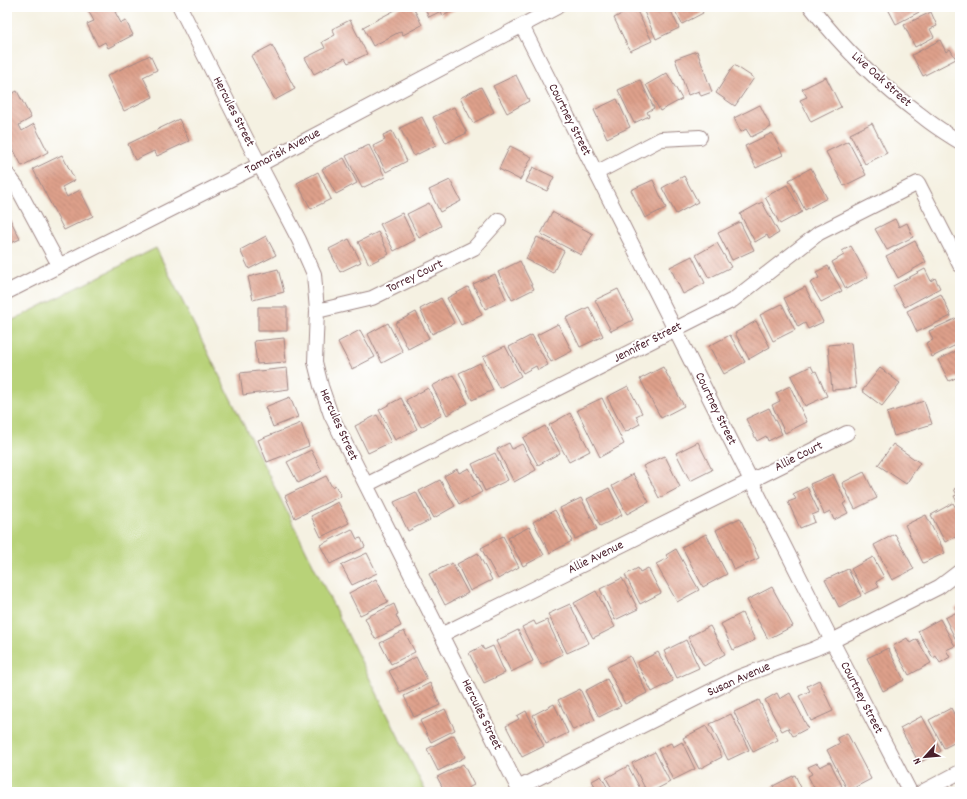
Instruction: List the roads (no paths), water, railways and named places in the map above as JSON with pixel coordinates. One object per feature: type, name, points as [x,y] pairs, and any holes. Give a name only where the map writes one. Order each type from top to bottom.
[{"type":"street","name":"Hercules Street","points":[[180,7],[259,165],[299,240],[314,274],[317,311],[316,362],[321,386],[331,415],[518,788]]},
{"type":"street","name":"Tamarisk Avenue","points":[[7,292],[259,165],[557,7]]},
{"type":"street","name":"Live Oak Street","points":[[811,7],[834,36],[864,67],[922,116],[960,142]]},
{"type":"street","name":"Courtney Street","points":[[522,26],[832,641],[910,792]]},
{"type":"street","points":[[596,173],[661,139],[700,137]]},
{"type":"street","points":[[7,174],[17,188],[59,265]]},
{"type":"street","name":"Jennifer Street","points":[[366,485],[734,300],[819,233],[918,183],[960,265]]},
{"type":"street","name":"Torrey Court","points":[[317,311],[372,298],[474,248],[499,220]]},
{"type":"street","name":"Allie Court","points":[[751,481],[847,433]]},
{"type":"street","name":"Allie Avenue","points":[[441,635],[751,481]]},
{"type":"street","name":"Susan Avenue","points":[[518,788],[739,677],[832,641],[939,587],[960,571]]},
{"type":"street","points":[[922,792],[960,772]]}]
